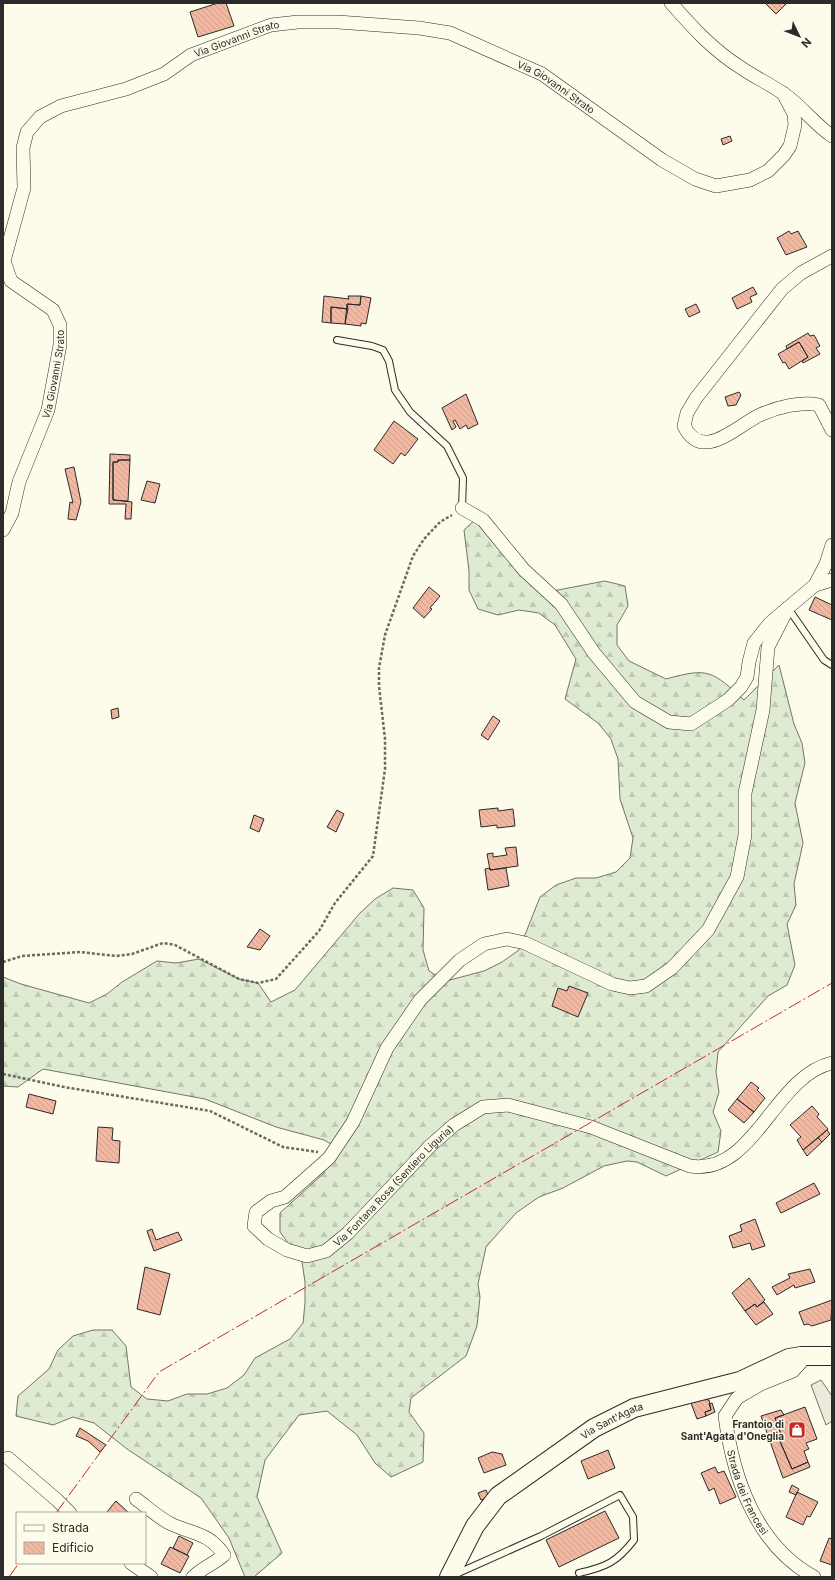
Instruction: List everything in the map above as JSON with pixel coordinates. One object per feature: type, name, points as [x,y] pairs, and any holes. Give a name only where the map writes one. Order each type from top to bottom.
[{"type":"street","points":[[671,3],[706,42],[740,67],[783,93],[832,136]]},
{"type":"street","name":"Via Giovanni Strato","points":[[3,530],[12,513],[19,482],[48,410],[60,345],[60,325],[53,310],[13,284],[6,271],[4,261],[24,188],[23,148],[27,132],[40,117],[61,106],[126,89],[164,74],[191,56],[270,25],[298,22],[338,22],[419,28],[450,33],[542,74],[662,160],[695,179],[716,186],[750,180],[768,171],[784,155],[790,146],[795,125],[794,114],[783,93]]},
{"type":"street","points":[[832,256],[801,273],[782,289],[696,398],[688,413],[684,426],[688,434],[695,440],[705,442],[721,439],[762,414],[790,406],[810,403],[819,405],[832,430]]},
{"type":"street","points":[[462,508],[483,520],[524,570],[561,604],[594,653],[635,702],[669,722],[691,724],[728,700],[736,692],[747,676],[748,662],[754,643],[770,623],[815,585],[826,564],[832,545]]},
{"type":"street","points":[[815,585],[832,580]]},
{"type":"street","name":"Via Fontana Rosa (Sentiero Liguria)","points":[[788,608],[768,647],[763,710],[745,793],[745,835],[737,877],[708,930],[672,968],[646,986],[630,988],[612,984],[525,943],[507,939],[484,944],[460,960],[420,1000],[387,1048],[353,1122],[329,1158],[285,1197],[271,1201],[256,1212],[254,1226],[268,1239],[288,1250],[307,1256],[326,1251],[348,1233],[430,1146],[454,1124],[483,1107],[508,1105],[590,1127],[690,1166],[702,1168],[713,1166],[726,1160],[738,1150],[794,1085],[821,1066],[832,1063]]},
{"type":"street","name":"Via Sant'Agata","points":[[449,1577],[475,1526],[498,1496],[594,1428],[634,1408],[740,1381],[789,1358],[801,1356],[832,1356]]},
{"type":"street","name":"Strada dei Francesi","points":[[801,1356],[801,1362],[793,1371],[761,1384],[737,1398],[725,1416],[729,1448],[734,1464],[743,1491],[758,1521],[783,1556],[796,1567],[814,1577]]},
{"type":"street","points":[[8,1458],[69,1512]]},
{"type":"street","points":[[136,1499],[169,1523],[197,1533],[217,1545],[224,1555],[217,1561],[207,1564],[193,1577]]},
{"type":"street","points":[[132,1564],[151,1577]]},
{"type":"lane","points":[[337,340],[372,346],[383,350],[389,361],[395,390],[410,412],[447,446],[463,478],[462,508]]},
{"type":"lane","points":[[788,608],[824,660],[832,665]]},
{"type":"lane","points":[[449,1577],[541,1536],[620,1495],[633,1517],[634,1540],[622,1556],[600,1568],[579,1573]]},
{"type":"path","points":[[3,962],[22,956],[80,952],[116,956],[132,954],[163,943],[175,945],[239,979],[258,983],[276,979],[319,931],[335,903],[373,856],[385,769],[385,739],[379,686],[379,668],[385,635],[413,556],[420,545],[440,522],[462,508]]},
{"type":"path","points":[[3,1074],[64,1087],[210,1111],[283,1147],[315,1150],[329,1158]]},
{"type":"green space","points":[[478,517],[542,593],[605,581],[625,586],[628,606],[617,625],[617,645],[629,661],[666,679],[692,673],[709,674],[717,677],[744,700],[779,665],[794,724],[802,743],[805,763],[795,803],[803,843],[794,884],[796,905],[787,924],[795,965],[787,985],[768,996],[718,1052],[716,1072],[719,1092],[713,1112],[721,1131],[718,1152],[666,1176],[637,1162],[627,1161],[604,1166],[563,1188],[539,1197],[516,1213],[486,1247],[478,1284],[480,1297],[477,1326],[466,1356],[411,1398],[409,1412],[424,1433],[423,1462],[391,1477],[375,1463],[357,1435],[327,1411],[299,1415],[265,1460],[257,1497],[282,1553],[254,1577],[245,1577],[229,1538],[201,1498],[127,1449],[94,1423],[73,1417],[53,1425],[16,1416],[18,1396],[49,1369],[58,1350],[73,1336],[93,1330],[112,1330],[126,1346],[131,1387],[147,1399],[168,1401],[187,1394],[207,1394],[227,1388],[244,1375],[255,1358],[290,1339],[303,1323],[305,1282],[302,1262],[280,1232],[280,1213],[324,1173],[331,1144],[324,1140],[276,1127],[205,1099],[43,1069],[18,1087],[3,1086],[3,977],[21,984],[89,1003],[107,994],[122,982],[157,961],[176,963],[199,959],[239,979],[258,983],[271,1002],[295,990],[360,913],[375,899],[393,888],[413,890],[424,908],[423,950],[429,971],[446,981],[484,971],[502,962],[519,950],[540,897],[556,885],[576,878],[596,878],[616,872],[630,858],[633,838],[620,799],[618,759],[611,739],[598,723],[565,699],[576,659],[555,625],[539,613],[519,610],[498,615],[478,609],[469,590],[469,571],[464,530]]},
{"type":"shaded area","points":[[821,1380],[832,1396],[832,1421],[826,1425],[811,1385]]},
{"type":"building","points":[[218,3],[226,3],[234,26],[198,37],[190,12]]},
{"type":"building","points":[[765,3],[787,3],[776,14]]},
{"type":"building","points":[[730,136],[732,141],[723,145],[721,139]]},
{"type":"building","points":[[789,231],[791,234],[798,231],[807,247],[786,255],[777,238]]},
{"type":"building","points":[[753,287],[757,294],[750,297],[752,302],[737,309],[732,298]]},
{"type":"building","points":[[324,296],[349,299],[348,296],[361,296],[360,305],[347,304],[348,309],[331,307],[331,323],[322,322]]},
{"type":"building","points":[[361,296],[371,298],[366,324],[361,323],[361,326],[345,324],[347,304],[360,305]]},
{"type":"building","points":[[696,304],[700,312],[689,317],[685,309]]},
{"type":"building","points":[[331,307],[348,309],[345,324],[331,323]]},
{"type":"building","points":[[808,333],[810,336],[814,335],[820,346],[816,348],[820,354],[803,363],[802,361],[808,357],[799,342],[787,349],[786,346]]},
{"type":"building","points":[[799,342],[808,357],[789,369],[785,362],[783,363],[778,354]]},
{"type":"building","points":[[739,392],[741,395],[736,405],[728,406],[725,397]]},
{"type":"building","points":[[466,394],[478,424],[468,429],[466,425],[460,429],[455,420],[453,421],[456,427],[452,430],[442,408]]},
{"type":"building","points":[[394,421],[418,439],[405,456],[401,453],[393,464],[374,450]]},
{"type":"building","points":[[110,454],[130,455],[130,460],[118,460],[118,462],[113,462],[113,500],[132,502],[131,519],[125,519],[126,504],[109,504]]},
{"type":"building","points":[[118,460],[130,460],[128,501],[113,500],[113,462],[118,462]]},
{"type":"building","points":[[74,467],[81,502],[76,520],[68,519],[70,502],[73,503],[65,469]]},
{"type":"building","points":[[147,481],[160,484],[155,503],[141,500]]},
{"type":"building","points":[[429,587],[440,596],[424,618],[413,608]]},
{"type":"building","points":[[815,597],[832,605],[832,620],[809,610]]},
{"type":"building","points":[[118,708],[119,717],[112,719],[111,710]]},
{"type":"building","points":[[493,716],[500,721],[488,740],[481,735]]},
{"type":"building","points":[[498,808],[498,811],[513,809],[515,826],[497,828],[497,825],[481,827],[479,810]]},
{"type":"building","points":[[337,810],[344,814],[336,832],[327,827]]},
{"type":"building","points":[[254,815],[264,819],[259,832],[250,828]]},
{"type":"building","points":[[516,847],[518,866],[490,870],[487,854],[493,853],[493,857],[507,855],[505,848]]},
{"type":"building","points":[[490,868],[490,870],[506,868],[509,886],[488,890],[485,869]]},
{"type":"building","points":[[260,929],[270,936],[260,950],[247,947]]},
{"type":"building","points":[[569,986],[588,993],[578,1017],[552,1006],[558,988],[567,991]]},
{"type":"building","points":[[751,1082],[759,1088],[757,1090],[765,1098],[754,1112],[737,1099]]},
{"type":"building","points":[[29,1094],[56,1101],[53,1114],[26,1107]]},
{"type":"building","points":[[737,1099],[754,1112],[744,1123],[728,1110]]},
{"type":"building","points":[[812,1106],[819,1114],[817,1117],[828,1129],[803,1150],[797,1140],[801,1137],[790,1125]]},
{"type":"building","points":[[98,1127],[113,1128],[112,1140],[120,1141],[119,1163],[96,1161]]},
{"type":"building","points":[[827,1130],[830,1134],[822,1142],[818,1138]]},
{"type":"building","points":[[818,1138],[822,1142],[807,1156],[803,1150]]},
{"type":"building","points":[[814,1183],[820,1194],[781,1213],[776,1203]]},
{"type":"building","points":[[755,1219],[765,1246],[752,1250],[750,1243],[733,1248],[729,1236],[742,1231],[740,1225]]},
{"type":"building","points":[[152,1229],[156,1240],[178,1232],[182,1240],[154,1251],[147,1231]]},
{"type":"building","points":[[145,1267],[170,1274],[160,1315],[137,1309]]},
{"type":"building","points":[[810,1269],[815,1282],[795,1288],[794,1285],[777,1295],[772,1287],[790,1278],[788,1274]]},
{"type":"building","points":[[749,1278],[765,1300],[757,1307],[755,1304],[745,1311],[732,1293]]},
{"type":"building","points":[[832,1300],[831,1320],[812,1326],[808,1324],[804,1325],[799,1312]]},
{"type":"building","points":[[764,1302],[773,1314],[756,1325],[745,1311],[755,1304],[757,1307]]},
{"type":"building","points":[[701,1399],[709,1400],[711,1410],[705,1412],[706,1416],[697,1419],[691,1403]]},
{"type":"building","points":[[712,1403],[715,1412],[706,1416],[705,1412],[711,1410],[709,1404]]},
{"type":"building","points":[[805,1407],[817,1439],[806,1443],[809,1449],[804,1451],[808,1462],[792,1469],[779,1439],[781,1434],[775,1418]]},
{"type":"building","points":[[781,1410],[784,1415],[775,1418],[781,1434],[779,1439],[792,1469],[808,1462],[810,1467],[783,1478],[761,1416]]},
{"type":"building","points":[[80,1428],[106,1445],[100,1452],[88,1441],[76,1436]]},
{"type":"building","points":[[608,1450],[615,1468],[588,1479],[581,1461]]},
{"type":"building","points":[[492,1452],[502,1454],[506,1465],[484,1473],[478,1458]]},
{"type":"building","points":[[715,1467],[718,1473],[724,1471],[736,1497],[720,1504],[714,1488],[709,1491],[701,1473]]},
{"type":"building","points":[[792,1485],[799,1489],[796,1495],[789,1492]]},
{"type":"building","points":[[486,1490],[489,1497],[481,1500],[478,1493]]},
{"type":"building","points":[[797,1492],[818,1502],[810,1517],[807,1516],[803,1525],[786,1517]]},
{"type":"building","points":[[116,1501],[128,1512],[107,1512]]},
{"type":"building","points":[[605,1511],[619,1538],[559,1567],[546,1540]]},
{"type":"building","points":[[179,1536],[193,1543],[187,1555],[173,1548]]},
{"type":"building","points":[[829,1538],[832,1539],[832,1565],[820,1561]]},
{"type":"building","points":[[170,1547],[189,1556],[180,1573],[161,1564]]},
{"type":"power","points":[[57,1512],[159,1372],[832,983]]},
{"type":"power","points":[[9,1577],[18,1564]]},
{"type":"place","name":"Frantoio di Sant'Agata d'Oneglia","points":[[797,1430]]}]
